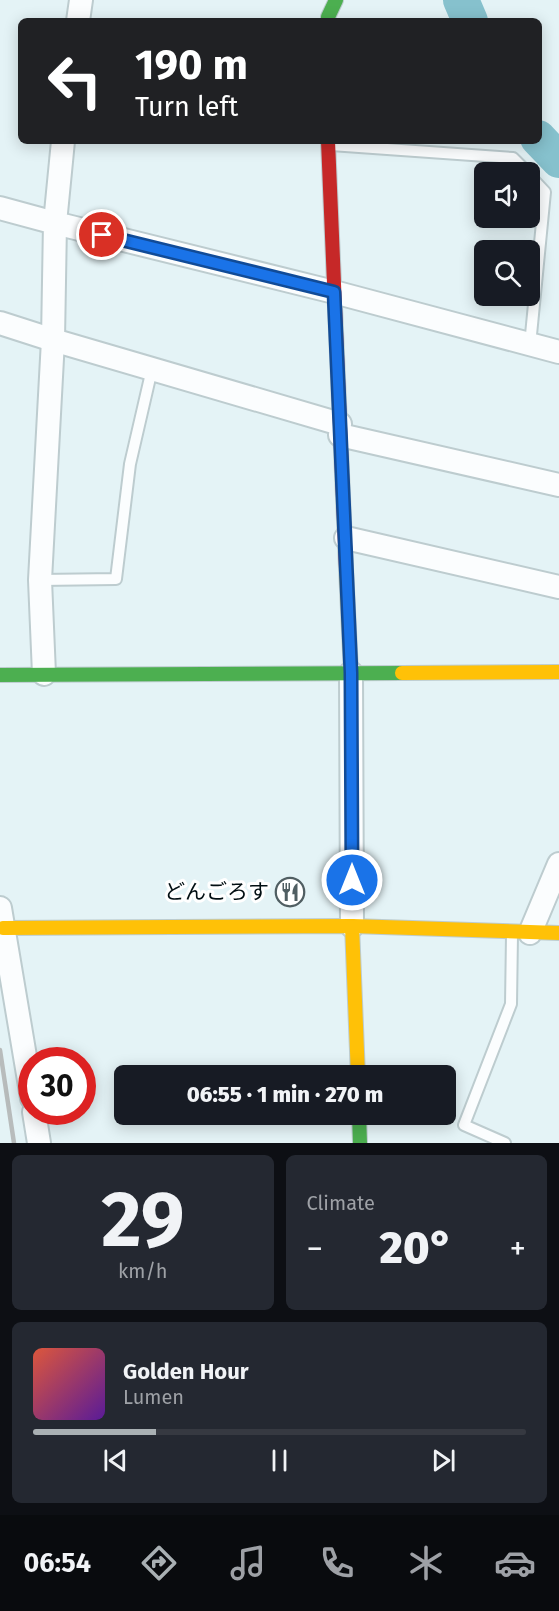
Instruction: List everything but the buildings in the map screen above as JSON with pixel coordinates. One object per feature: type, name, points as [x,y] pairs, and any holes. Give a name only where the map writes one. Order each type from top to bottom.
[{"type":"street","points":[[78,18],[81,0]]},
{"type":"street","points":[[329,18],[336,0]]},
{"type":"street","points":[[44,674],[40,580],[53,340],[55,223],[63,144]]},
{"type":"street","points":[[328,144],[351,673],[352,926],[358,1065]]},
{"type":"street","points":[[0,208],[334,292],[559,352]]},
{"type":"street","points":[[0,323],[153,369],[340,430],[559,485]]},
{"type":"street","points":[[346,538],[559,587]]},
{"type":"street","points":[[0,675],[559,672]]},
{"type":"street","points":[[521,932],[559,864]]},
{"type":"street","points":[[24,1047],[2,918],[559,933]]},
{"type":"street","points":[[36,1125],[39,1143]]},
{"type":"street","points":[[359,1125],[360,1143]]},
{"type":"lane","points":[[340,144],[513,158],[517,162]]},
{"type":"lane","points":[[530,345],[545,192],[540,187]]},
{"type":"lane","points":[[40,580],[116,579],[130,464],[153,369]]},
{"type":"lane","points":[[505,1143],[464,1125],[511,1004],[521,932]]},
{"type":"waterway","points":[[461,0],[469,18]]},
{"type":"waterway","points":[[542,142],[559,160]]},
{"type":"railway","points":[[0,1050],[14,1143]]},
{"type":"traffic: fast","points":[[328,18],[336,0]]},
{"type":"traffic: fast","points":[[0,675],[402,673]]},
{"type":"traffic: fast","points":[[359,1125],[360,1143]]},
{"type":"traffic: slow","points":[[346,568],[351,673]]},
{"type":"traffic: slow","points":[[402,673],[559,672]]},
{"type":"traffic: slow","points":[[352,926],[358,1065]]},
{"type":"traffic: slow","points":[[3,928],[352,926],[559,933]]},
{"type":"traffic: jam","points":[[328,144],[346,568]]},
{"type":"place","name":"どんごろす","points":[[290,892]]},
{"type":"route","points":[[102,235],[334,292],[351,673],[352,880]]}]
